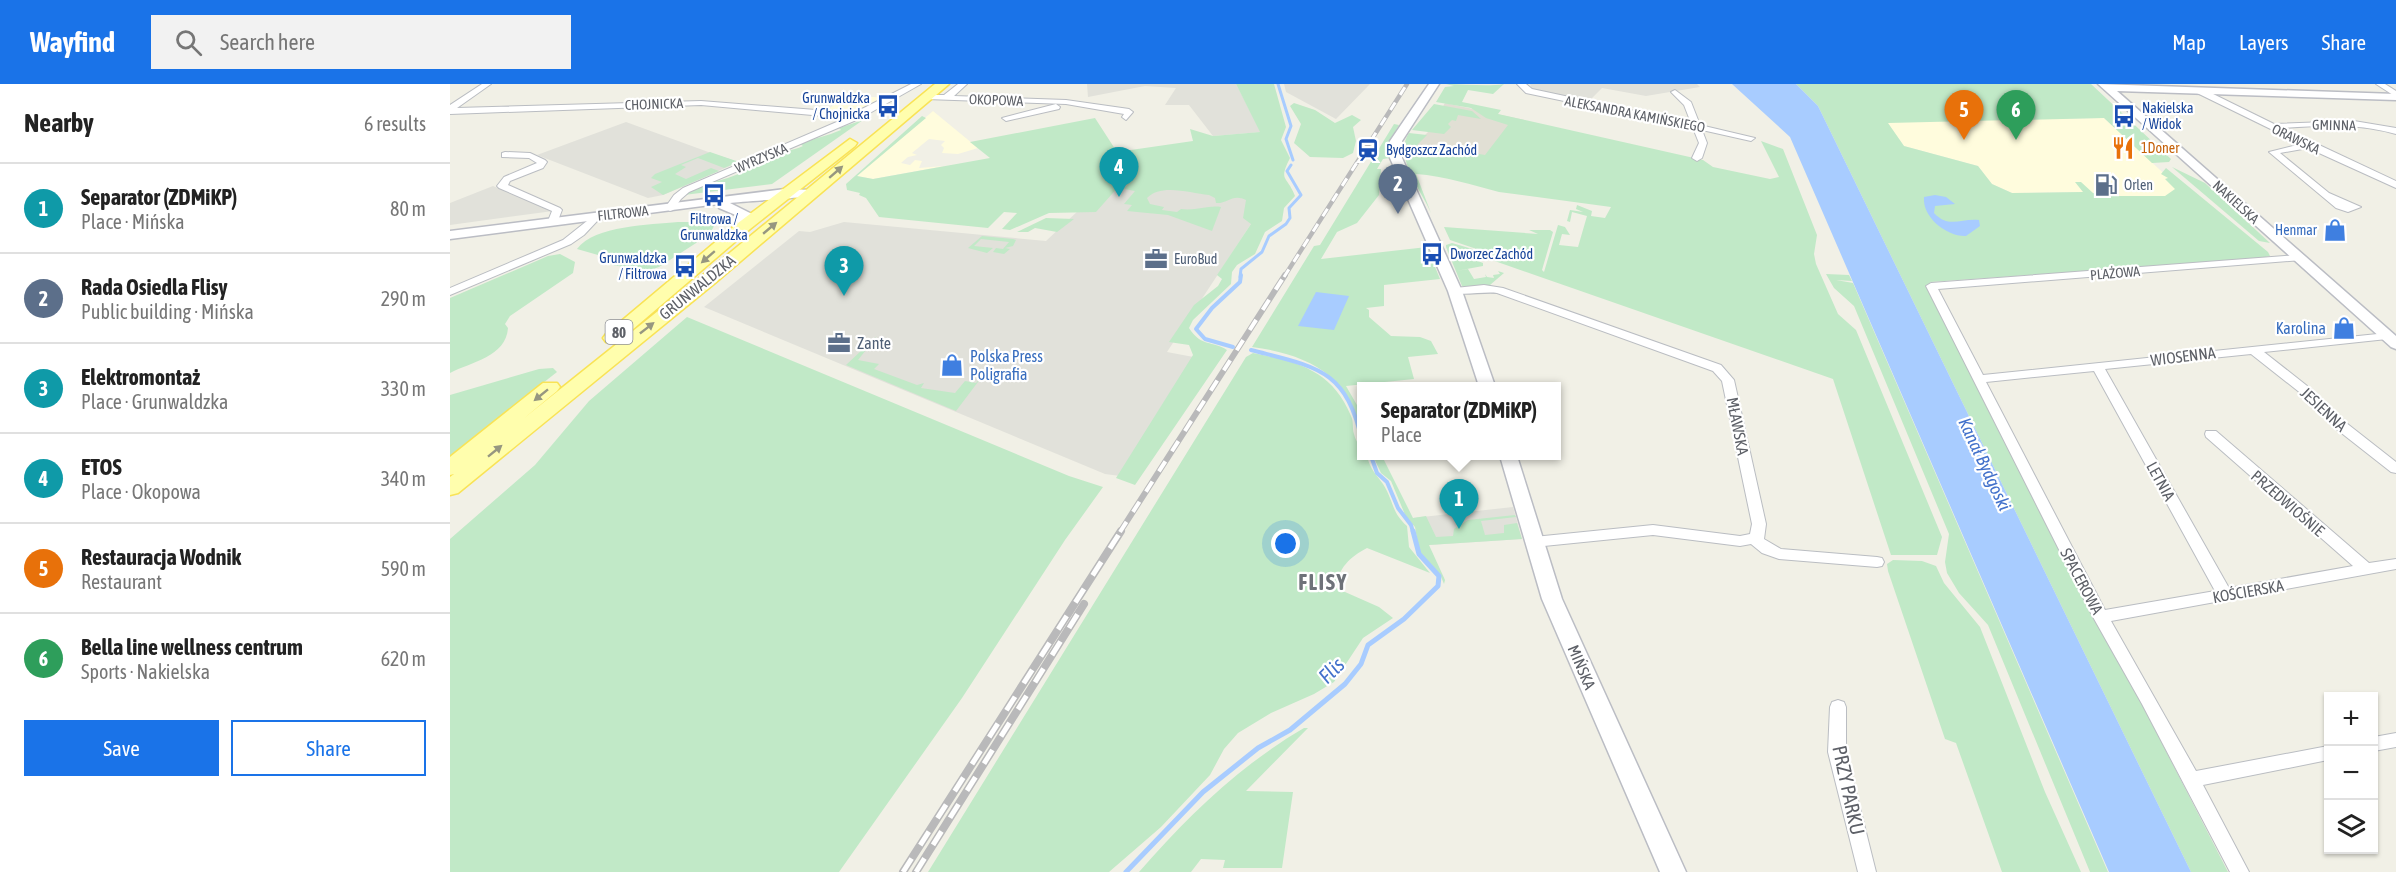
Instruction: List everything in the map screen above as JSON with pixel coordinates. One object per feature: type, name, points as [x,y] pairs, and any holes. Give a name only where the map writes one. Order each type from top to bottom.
[{"type":"main road","name":"GRUNWALDZKA","points":[[450,468],[650,307],[780,197],[928,91],[942,84]]},
{"type":"main road","name":"GRUNWALDZKA","points":[[450,488],[806,197],[928,91]]},
{"type":"street","points":[[450,110],[487,84]]},
{"type":"street","name":"WYRZYSKA","points":[[670,208],[677,196],[686,190],[858,116],[917,84]]},
{"type":"street","points":[[946,98],[963,84]]},
{"type":"street","points":[[1434,84],[1396,141],[1396,158],[1455,291],[1485,382]]},
{"type":"street","name":"ALEKSANDRA KAMIŃSKIEGO","points":[[1521,84],[1529,91],[1751,138]]},
{"type":"street","points":[[2380,84],[2396,96]]},
{"type":"street","points":[[2105,86],[2396,96]]},
{"type":"street","name":"NAKIELSKA","points":[[2105,86],[2391,340]]},
{"type":"street","name":"ORAWSKA","points":[[2198,90],[2308,145],[2396,185]]},
{"type":"street","name":"OKOPOWA","points":[[928,91],[946,98],[1066,102],[1120,109],[1129,112],[1126,117]]},
{"type":"street","points":[[1675,92],[1688,104],[1704,146],[1697,158]]},
{"type":"street","name":"OKOPOWA","points":[[1006,118],[1066,102]]},
{"type":"street","name":"CHOJNICKA","points":[[450,110],[700,103],[858,116]]},
{"type":"street","name":"GMINNA","points":[[2272,127],[2294,124],[2333,124],[2384,126],[2396,131]]},
{"type":"street","points":[[2308,145],[2273,152],[2326,195]]},
{"type":"street","points":[[506,155],[531,156],[540,159],[540,166],[507,179],[502,186],[557,210],[553,220]]},
{"type":"street","name":"FILTROWA","points":[[694,205],[724,206],[780,197]]},
{"type":"street","name":"FILTROWA","points":[[450,235],[553,220],[780,197],[806,197]]},
{"type":"street","points":[[724,206],[745,214],[744,226]]},
{"type":"street","points":[[450,292],[574,238],[597,216]]},
{"type":"street","name":"PLAŻOWA","points":[[1930,286],[2298,258]]},
{"type":"street","name":"SPACEROWA","points":[[1930,286],[2101,617],[2240,872]]},
{"type":"street","name":"MŁAWSKA","points":[[1455,291],[1484,288],[1499,290],[1723,373],[1729,384],[1759,524],[1759,533],[1754,540]]},
{"type":"street","name":"WIOSENNA","points":[[1979,379],[2252,348],[2391,340]]},
{"type":"street","name":"JESIENNA","points":[[2252,348],[2307,392],[2340,424],[2396,470]]},
{"type":"street","name":"LETNIA","points":[[2097,366],[2225,595]]},
{"type":"street","name":"PRZEDWIOŚNIE","points":[[2211,434],[2367,570]]},
{"type":"street","name":"MIŃSKA","points":[[1509,460],[1559,615],[1673,872]]},
{"type":"street","points":[[1534,542],[1664,530],[1731,540],[1754,540],[1779,554],[1877,562]]},
{"type":"street","name":"KOŚCIERSKA","points":[[2101,617],[2396,564]]},
{"type":"street","name":"PRZY PARKU","points":[[1838,707],[1837,752],[1867,872]]},
{"type":"street","points":[[2378,743],[2396,740]]},
{"type":"street","points":[[2191,780],[2324,754]]},
{"type":"shaded area","points":[[1087,84],[1236,84],[1261,132],[1213,136],[1189,105],[1165,105],[1176,88],[1145,86],[1088,97]]},
{"type":"shaded area","points":[[1284,84],[1370,84],[1336,119],[1286,92]]},
{"type":"shaded area","points":[[1530,84],[1697,84],[1700,87],[1646,96],[1602,88],[1588,102],[1532,89]]},
{"type":"shaded area","points":[[846,95],[887,98],[860,112],[826,111]]},
{"type":"shaded area","points":[[1445,103],[1525,120],[1472,182],[1406,154],[1428,132]]},
{"type":"shaded area","points":[[933,111],[978,148],[958,154],[942,153],[944,148],[941,145],[945,141],[929,139],[912,153],[917,155],[908,157],[901,163],[910,165],[915,160],[922,161],[919,168],[944,166],[873,179],[857,176]]},
{"type":"shaded area","points":[[2104,118],[2187,195],[2182,198],[2110,198],[2084,192],[2012,193],[1992,184],[1978,166],[1904,146],[1887,122]]},
{"type":"shaded area","points":[[626,122],[739,162],[663,195],[648,198],[537,155]]},
{"type":"shaded area","points":[[1114,177],[1270,195],[1167,352],[1204,359],[1128,477],[1105,474],[704,307],[799,231],[810,232],[844,222],[1046,241]]},
{"type":"shaded area","points":[[493,186],[553,211],[450,225],[450,203]]},
{"type":"shaded area","points":[[1513,507],[1522,539],[1428,545],[1413,518]]},
{"type":"green space","points":[[1236,84],[1274,84],[1286,127],[1281,140],[1290,158],[1284,175],[1295,196],[1284,208],[1282,221],[1265,232],[1255,254],[1237,265],[1232,272],[1231,284],[1193,320],[1189,328],[1198,338],[1227,350],[1135,485],[1116,478],[1193,355],[1189,345],[1169,342],[1194,305],[1218,286],[1222,279],[1217,275],[1251,224],[1243,218],[1246,200],[1234,198],[1216,203],[1215,198],[1209,195],[1168,190],[1153,193],[1147,198],[1150,204],[1164,207],[1162,210],[1177,212],[1181,209],[1221,207],[1212,231],[1168,215],[1127,211],[1132,205],[1124,204],[1135,191],[1124,189],[1127,185],[1120,185],[1096,212],[1049,213],[1010,230],[1002,229],[1017,213],[1004,212],[988,228],[879,217],[866,198],[859,195],[860,193],[847,190],[846,184],[922,116],[926,118],[857,176],[873,179],[990,158],[970,142],[1095,118],[1117,152],[1193,141],[1190,129],[1213,136],[1260,132]]},
{"type":"green space","points":[[1446,84],[1504,84],[1493,94],[1468,90],[1462,102],[1501,110],[1498,114],[1703,160],[1713,167],[1770,179],[1779,177],[1761,141],[1783,149],[1817,235],[1814,254],[1816,264],[1838,314],[1856,330],[1942,537],[1937,555],[1891,555],[1833,379],[1469,252],[1465,256],[1483,263],[1483,266],[1456,271],[1468,269],[1474,279],[1486,277],[1485,274],[1487,277],[1494,278],[1493,275],[1500,274],[1498,271],[1504,273],[1490,285],[1463,287],[1462,286],[1446,247],[1446,245],[1452,243],[1503,258],[1450,240],[1444,227],[1538,234],[1529,230],[1550,230],[1553,232],[1542,270],[1544,272],[1558,225],[1565,227],[1570,235],[1562,234],[1559,245],[1578,247],[1587,216],[1572,212],[1570,222],[1567,221],[1570,210],[1583,212],[1576,209],[1577,205],[1592,211],[1591,216],[1605,218],[1611,207],[1499,192],[1448,179],[1416,174],[1431,213],[1406,162],[1405,142],[1409,133],[1427,135],[1417,145],[1485,155],[1508,125],[1486,118],[1471,108],[1436,102],[1445,87],[1454,86]]},
{"type":"green space","points":[[1796,84],[2091,84],[2171,159],[2169,162],[2152,163],[2104,118],[1888,123],[1904,146],[1978,166],[1992,184],[2012,193],[2083,192],[2075,182],[2081,182],[2093,193],[2107,196],[2165,196],[2175,189],[2165,179],[2168,178],[2161,174],[2166,168],[2268,252],[2270,256],[2256,259],[1930,282],[1942,314],[2228,872],[2191,872],[1818,106]]},
{"type":"green space","points":[[1294,103],[1315,110],[1335,123],[1352,115],[1361,120],[1353,127],[1356,141],[1353,153],[1343,158],[1310,157],[1294,143],[1301,124],[1290,106]]},
{"type":"green space","points":[[1434,104],[1472,111],[1481,119],[1458,115],[1456,121],[1452,120],[1448,124],[1451,127],[1444,134],[1412,130]]},
{"type":"green space","points":[[863,120],[772,184],[684,195],[743,172],[741,169],[774,159],[772,156],[776,154],[803,146],[800,144]]},
{"type":"green space","points":[[1394,124],[1399,125],[1389,142],[1390,158],[1383,159],[1377,169],[1381,169],[1379,195],[1357,223],[1337,232],[1321,259],[1427,247],[1440,279],[1384,285],[1384,306],[1366,308],[1369,310],[1369,317],[1391,336],[1420,337],[1431,341],[1438,354],[1408,357],[1414,379],[1357,382],[1357,385],[1346,386],[1357,405],[1357,419],[1348,397],[1324,372],[1291,355],[1252,347],[1314,246],[1320,245]]},
{"type":"green space","points":[[710,152],[739,162],[724,168],[698,158],[681,165],[686,167],[675,174],[686,179],[711,168],[719,171],[663,195],[651,187],[662,182],[651,178],[655,174]]},
{"type":"green space","points":[[2172,167],[2205,183],[2270,243],[2259,241]]},
{"type":"green space","points":[[1046,218],[1074,219],[1057,232],[1035,228],[1028,232],[1017,232]]},
{"type":"green space","points":[[678,222],[704,222],[714,226],[710,234],[659,267],[647,271],[607,264],[605,257],[577,249],[585,241],[609,231]]},
{"type":"green space","points":[[982,236],[1016,240],[1013,246],[1005,248],[1010,249],[1004,254],[993,252],[996,248],[1003,249],[1009,242],[981,239],[974,246],[993,248],[987,253],[968,248]]},
{"type":"green space","points":[[560,254],[575,262],[573,273],[510,316],[505,324],[508,328],[506,338],[494,352],[450,373],[450,298],[548,256]]},
{"type":"green space","points":[[1826,274],[1849,275],[1852,281],[1836,280],[1853,283],[2108,872],[2090,872],[1988,625],[1959,593],[1947,573],[1945,562],[1949,534],[1854,306],[1834,288]]},
{"type":"green space","points":[[687,317],[1069,476],[1103,487],[1065,540],[962,698],[839,872],[450,872],[450,539],[535,465],[589,401]]},
{"type":"green space","points":[[877,336],[858,360],[879,364],[874,369],[917,385],[924,383],[921,388],[955,393],[965,381],[976,383],[984,374],[956,411],[846,365]]},
{"type":"green space","points":[[1253,353],[1285,360],[1312,371],[1334,388],[1351,416],[1357,442],[1357,460],[1369,460],[1387,490],[1395,511],[1407,526],[1409,547],[1430,573],[1367,548],[1350,559],[1339,575],[1336,588],[1379,607],[1393,618],[1363,638],[1334,682],[1314,694],[1271,713],[1238,733],[1224,749],[1210,775],[1161,827],[1109,872],[928,872],[1246,357]]},
{"type":"green space","points":[[553,368],[557,372],[450,456],[450,395],[539,369]]},
{"type":"green space","points":[[1375,460],[1384,460],[1413,518],[1426,516],[1436,537],[1453,536],[1454,529],[1468,520],[1515,515],[1516,517],[1481,521],[1485,535],[1504,533],[1504,525],[1517,523],[1522,539],[1429,545],[1445,580],[1444,584],[1440,574],[1419,551],[1415,527],[1406,517],[1391,481],[1381,473]]},
{"type":"green space","points":[[1893,560],[1922,561],[1936,566],[1944,583],[1980,627],[2045,792],[2081,872],[2002,872],[1956,743],[1945,739],[1888,571],[1887,564]]},
{"type":"green space","points":[[1304,728],[1308,728],[1246,791],[1293,792],[1282,868],[1223,868],[1225,860],[1201,859],[1191,872],[1139,872],[1176,831],[1236,775]]},
{"type":"water","name":"Kanał Bydgoski","points":[[1732,84],[1796,84],[1818,106],[2191,872],[2109,872],[1790,137]]},
{"type":"water","points":[[1935,195],[1946,197],[1955,204],[1935,206],[1934,213],[1940,218],[1950,222],[1979,220],[1980,226],[1966,236],[1944,230],[1932,219],[1924,205],[1924,197]]},
{"type":"water","points":[[1316,292],[1349,296],[1334,330],[1298,326]]},
{"type":"waterway","name":"Flis","points":[[1278,84],[1291,126],[1286,139],[1293,160]]},
{"type":"waterway","name":"Flis","points":[[1240,277],[1241,269],[1262,252],[1269,236],[1286,224],[1290,218],[1289,208],[1301,195],[1287,171],[1291,165]]},
{"type":"waterway","name":"Flis","points":[[1233,347],[1205,339],[1196,329],[1212,308],[1240,282],[1241,275]]},
{"type":"waterway","name":"Flis","points":[[1251,350],[1294,361],[1325,374],[1347,398],[1357,424]]},
{"type":"waterway","name":"Flis","points":[[1372,460],[1377,473],[1387,482],[1398,508],[1411,525],[1413,532]]},
{"type":"waterway","name":"Flis","points":[[1126,872],[1203,792],[1258,748],[1290,730],[1345,684],[1361,664],[1368,645],[1404,619],[1438,586],[1439,576],[1419,554],[1413,531]]},
{"type":"railway","points":[[1284,277],[1407,84]]},
{"type":"railway","points":[[1120,532],[1285,275]]},
{"type":"railway","points":[[903,872],[1121,531]]},
{"type":"railway","points":[[916,872],[1084,604]]},
{"type":"place","name":"Grunwaldzka / Chojnicka","points":[[888,106]]},
{"type":"place","name":"Nakielska / Widok","points":[[2124,116]]},
{"type":"place","name":"Restauracja Wodnik","points":[[1964,140]]},
{"type":"place","name":"Bella line wellness centrum","points":[[2016,140]]},
{"type":"place","name":"1Doner","points":[[2123,148]]},
{"type":"place","name":"Bydgoszcz Zachód","points":[[1368,150]]},
{"type":"place","name":"Orlen","points":[[2106,185]]},
{"type":"place","name":"Filtrowa / Grunwaldzka","points":[[714,195]]},
{"type":"place","name":"ETOS","points":[[1119,197]]},
{"type":"place","name":"Rada Osiedla Flisy","points":[[1398,214]]},
{"type":"place","name":"Henmar","points":[[2335,230]]},
{"type":"place","name":"Dworzec Zachód","points":[[1432,254]]},
{"type":"place","name":"EuroBud","points":[[1156,259]]},
{"type":"place","name":"Grunwaldzka / Filtrowa","points":[[685,266]]},
{"type":"place","name":"Elektromontaż","points":[[844,296]]},
{"type":"place","name":"Karolina","points":[[2344,328]]},
{"type":"place","name":"Zante","points":[[839,343]]},
{"type":"place","name":"Polska Press Poligrafia","points":[[952,365]]},
{"type":"place","name":"Separator (ZDMiKP)","points":[[1459,529]]},
{"type":"district","name":"FLISY","points":[[1323,582]]}]
